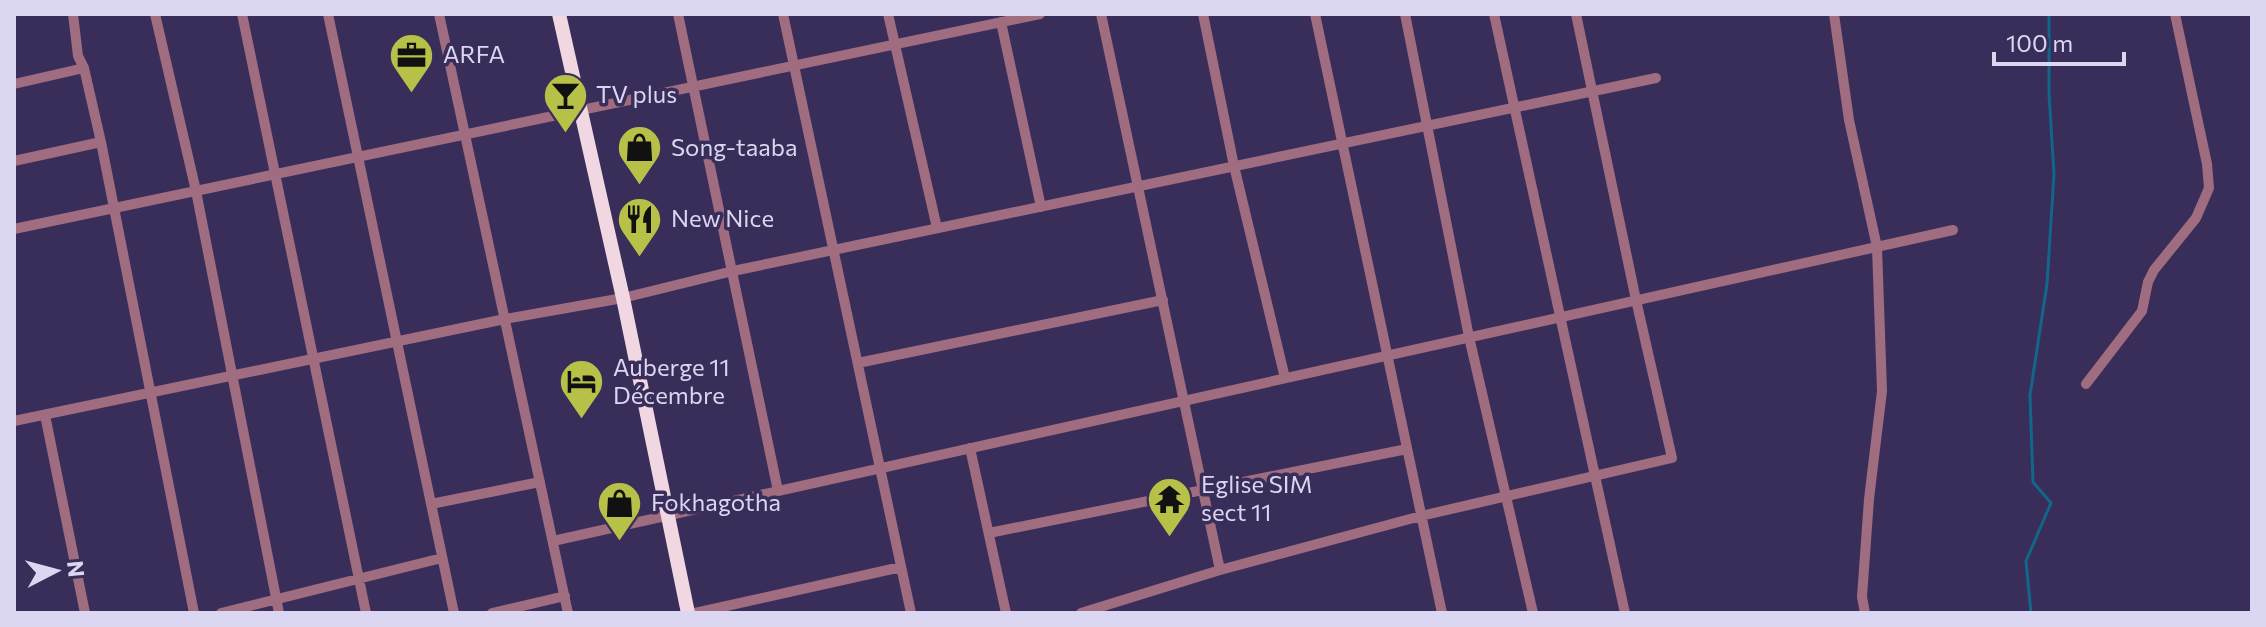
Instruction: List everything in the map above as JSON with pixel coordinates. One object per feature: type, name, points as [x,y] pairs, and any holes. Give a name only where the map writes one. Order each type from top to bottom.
[{"type":"highway","points":[[559,14],[623,298],[688,613]]},
{"type":"street","points":[[73,14],[78,56],[84,68],[101,142],[194,613]]},
{"type":"street","points":[[155,14],[196,191],[279,613]]},
{"type":"street","points":[[242,14],[366,613]]},
{"type":"street","points":[[328,14],[454,613]]},
{"type":"street","points":[[439,14],[568,613]]},
{"type":"street","points":[[678,14],[778,491]]},
{"type":"street","points":[[783,14],[911,613]]},
{"type":"street","points":[[888,14],[937,228]]},
{"type":"street","points":[[14,229],[1040,14]]},
{"type":"street","points":[[1101,14],[1220,570]]},
{"type":"street","points":[[1203,14],[1234,166],[1285,378]]},
{"type":"street","points":[[1315,14],[1442,613]]},
{"type":"street","points":[[1405,14],[1469,337],[1533,613]]},
{"type":"street","points":[[1494,14],[1625,613]]},
{"type":"street","points":[[1081,613],[1220,570],[1421,516],[1672,458],[1576,14]]},
{"type":"street","points":[[1834,14],[1849,120],[1877,247],[1882,391],[1869,499],[1862,597],[1865,613]]},
{"type":"street","points":[[2086,384],[2142,311],[2154,270],[2196,218],[2209,188],[2207,164],[2175,14]]},
{"type":"street","points":[[1001,22],[1041,207]]},
{"type":"street","points":[[14,84],[84,68]]},
{"type":"street","points":[[14,421],[505,319],[623,298],[733,271],[1656,78]]},
{"type":"street","points":[[14,161],[101,142]]},
{"type":"street","points":[[553,541],[1953,230]]},
{"type":"street","points":[[858,363],[1163,300]]},
{"type":"street","points":[[45,415],[85,613]]},
{"type":"street","points":[[970,448],[1006,613]]},
{"type":"street","points":[[989,533],[1407,449]]},
{"type":"street","points":[[431,504],[540,482]]},
{"type":"street","points":[[221,613],[442,558]]},
{"type":"street","points":[[695,613],[901,567]]},
{"type":"street","points":[[492,613],[565,596]]},
{"type":"waterway","points":[[2031,613],[2026,561],[2051,503],[2033,482],[2030,395],[2047,284],[2054,174],[2049,94],[2049,14]]},
{"type":"place","name":"ARFA","points":[[412,94]]},
{"type":"place","name":"TV plus","points":[[565,134]]},
{"type":"place","name":"Song-taaba","points":[[640,187]]},
{"type":"place","name":"New Nice","points":[[640,258]]},
{"type":"place","name":"Auberge 11 Décembre","points":[[582,421]]},
{"type":"place","name":"Eglise SIM sect 11","points":[[1170,538]]},
{"type":"place","name":"Fokhagotha","points":[[620,542]]}]
